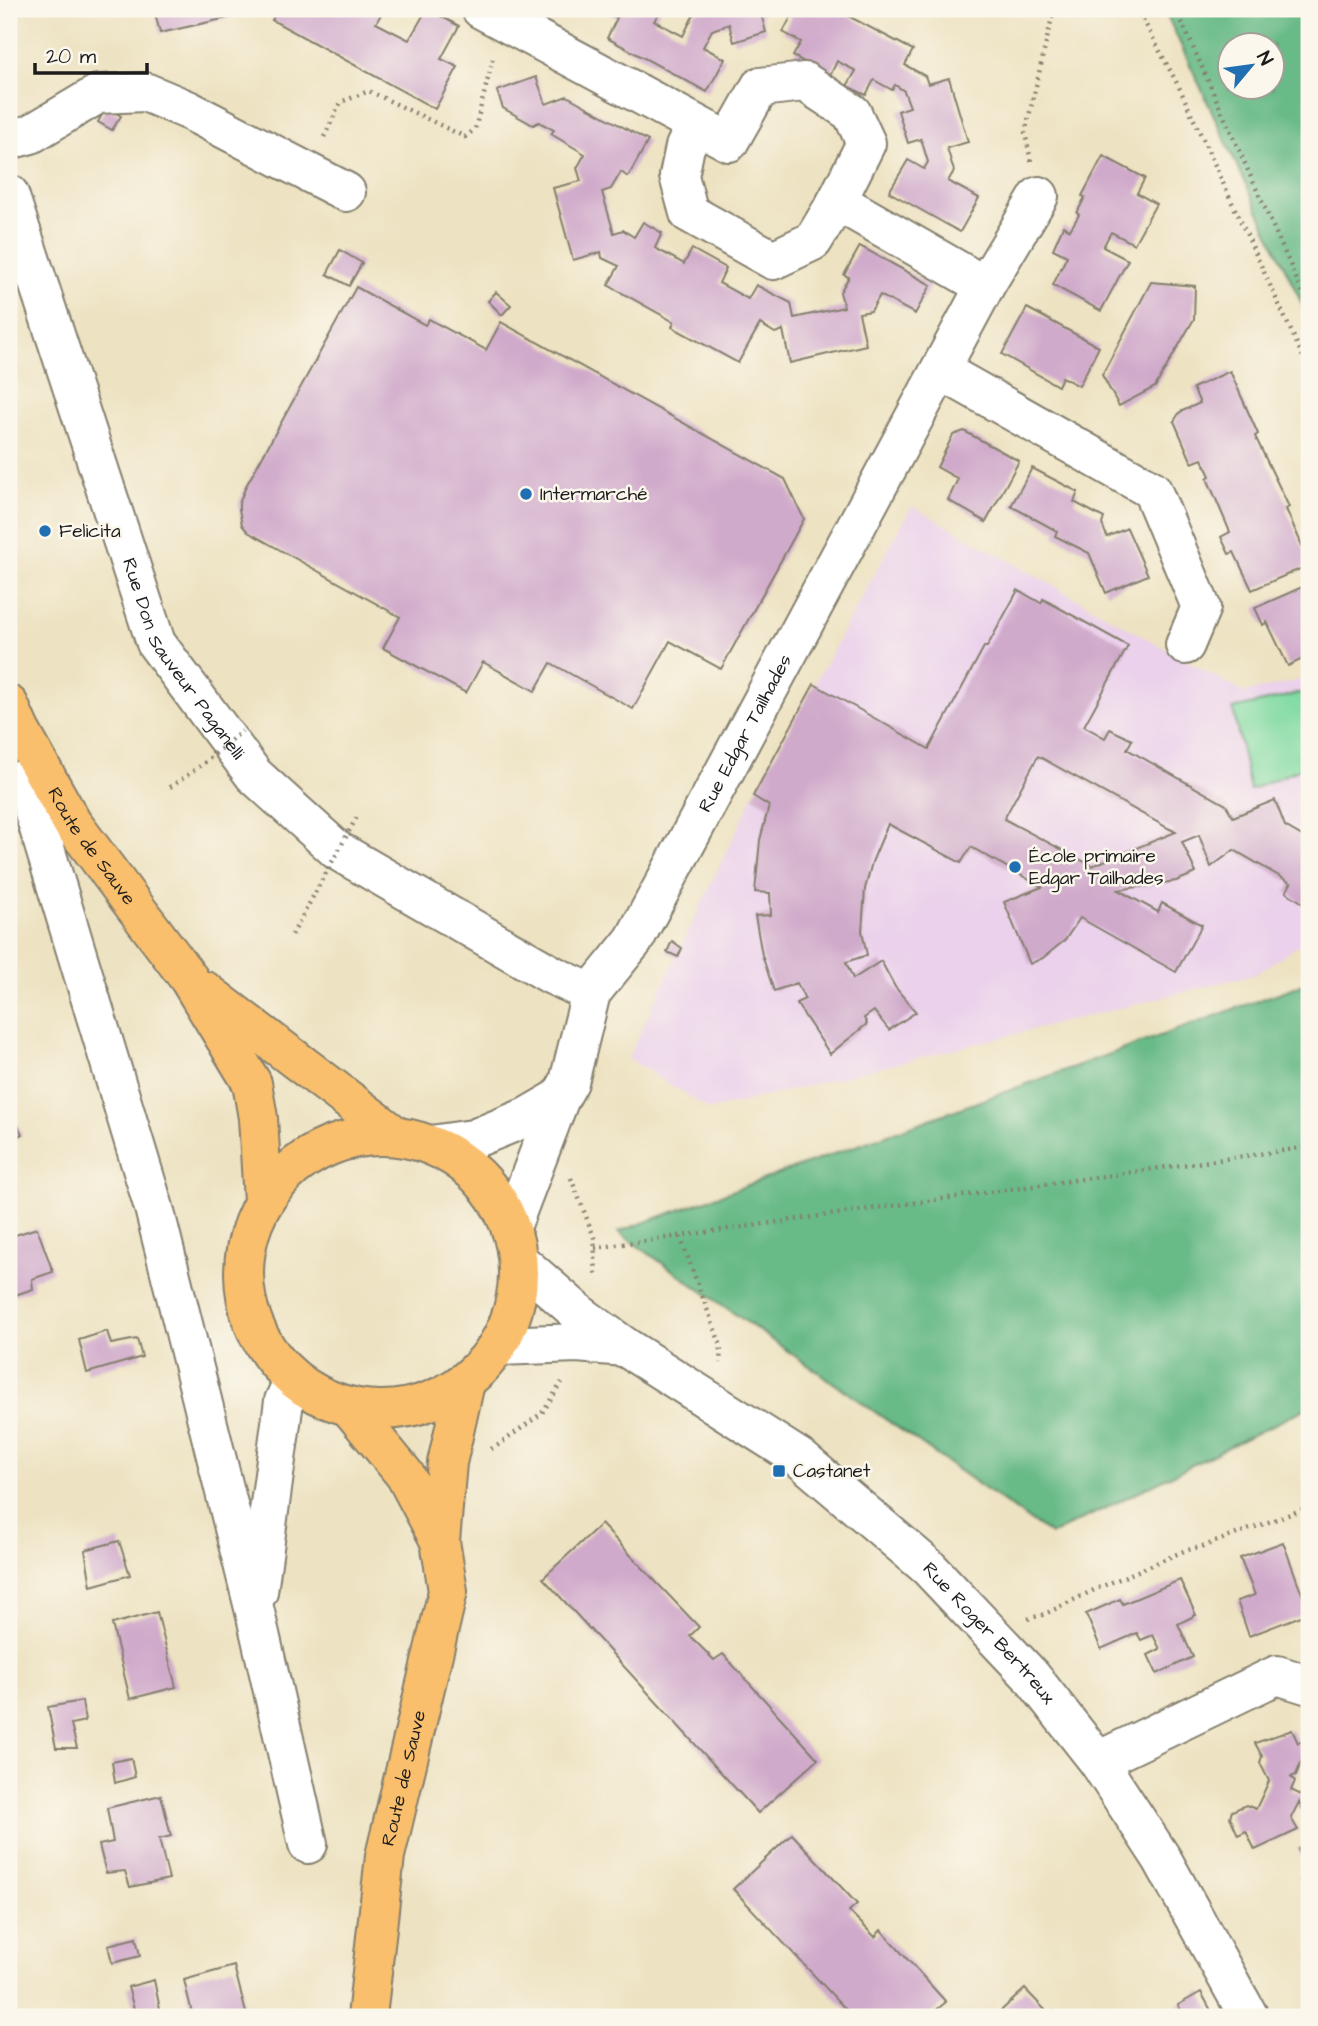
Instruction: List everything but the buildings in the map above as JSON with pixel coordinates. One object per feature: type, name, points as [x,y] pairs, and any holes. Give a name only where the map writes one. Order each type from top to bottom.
[{"type":"main road","name":"Route de Sauve","points":[[9,705],[72,823],[189,979],[252,1083],[258,1118],[263,1200]]},
{"type":"main road","name":"Route de Sauve","points":[[189,979],[414,1140],[466,1164],[493,1192],[515,1244]]},
{"type":"main road","points":[[414,1140],[357,1137],[320,1149],[288,1170],[263,1200],[246,1241],[243,1284],[254,1326],[276,1363],[310,1391],[350,1408],[390,1411],[430,1403],[465,1383],[499,1346],[515,1305],[515,1244]]},
{"type":"main road","name":"Route de Sauve","points":[[366,2017],[385,1856],[448,1591],[440,1541],[447,1463],[465,1383]]},
{"type":"main road","name":"Route de Sauve","points":[[350,1408],[405,1475],[440,1541]]},
{"type":"street","points":[[492,15],[729,142],[760,88],[806,82],[852,113],[866,144],[813,241],[774,260],[690,213],[679,176],[685,147],[696,125]]},
{"type":"street","points":[[9,140],[31,134],[98,94],[145,92],[188,110],[346,192]]},
{"type":"street","name":"Rue Don Sauveur Paganelli","points":[[9,194],[156,643],[254,775],[338,852],[552,975],[591,993]]},
{"type":"street","name":"Rue Edgar Tailhades","points":[[515,1244],[560,1098],[569,1082],[591,993],[634,940],[985,286],[1039,196]]},
{"type":"street","points":[[837,201],[985,286]]},
{"type":"street","points":[[940,370],[1152,490],[1201,607],[1185,645]]},
{"type":"street","points":[[24,779],[154,1208],[255,1612],[308,1844]]},
{"type":"street","points":[[414,1140],[473,1139],[527,1117],[560,1098]]},
{"type":"street","name":"Rue Roger Bertreux","points":[[515,1244],[582,1316],[625,1347],[801,1460],[928,1567],[1031,1676],[1098,1761],[1162,1859],[1249,2017]]},
{"type":"street","name":"Rue Roger Bertreux","points":[[499,1346],[577,1343],[625,1347]]},
{"type":"street","points":[[255,1612],[284,1401],[294,1379]]},
{"type":"street","points":[[1098,1761],[1278,1675],[1309,1685]]},
{"type":"path","points":[[1039,196],[1025,133],[1054,11],[1066,9]]},
{"type":"path","points":[[1118,9],[1141,16],[1179,86],[1309,370]]},
{"type":"path","points":[[1175,9],[1309,307]]},
{"type":"path","points":[[307,172],[341,102],[369,91],[465,137],[475,129],[492,15]]},
{"type":"path","points":[[170,787],[242,731]]},
{"type":"path","points":[[292,935],[358,815]]},
{"type":"path","points":[[595,1248],[1309,1147]]},
{"type":"path","points":[[569,1175],[575,1184],[594,1237],[596,1278]]},
{"type":"path","points":[[680,1237],[721,1346],[721,1363],[708,1400]]},
{"type":"path","points":[[488,1450],[542,1413],[564,1379]]},
{"type":"path","points":[[1027,1619],[1045,1614],[1184,1551],[1309,1507]]},
{"type":"shaded area","name":"École primaire Edgar Tailhades","points":[[912,506],[1244,693],[1309,678],[1309,938],[1256,974],[710,1110],[628,1058],[753,796]]},
{"type":"green space","points":[[1164,9],[1309,9],[1309,319]]},
{"type":"green space","points":[[1309,691],[1309,765],[1250,790],[1233,709]]},
{"type":"green space","points":[[1309,982],[1309,1407],[1051,1535],[618,1232]]},
{"type":"place","name":"Intermarché","points":[[526,494]]},
{"type":"place","name":"Felicita","points":[[45,531]]},
{"type":"place","name":"École primaire Edgar Tailhades","points":[[1015,867]]},
{"type":"place","name":"Castanet","points":[[779,1471]]}]
